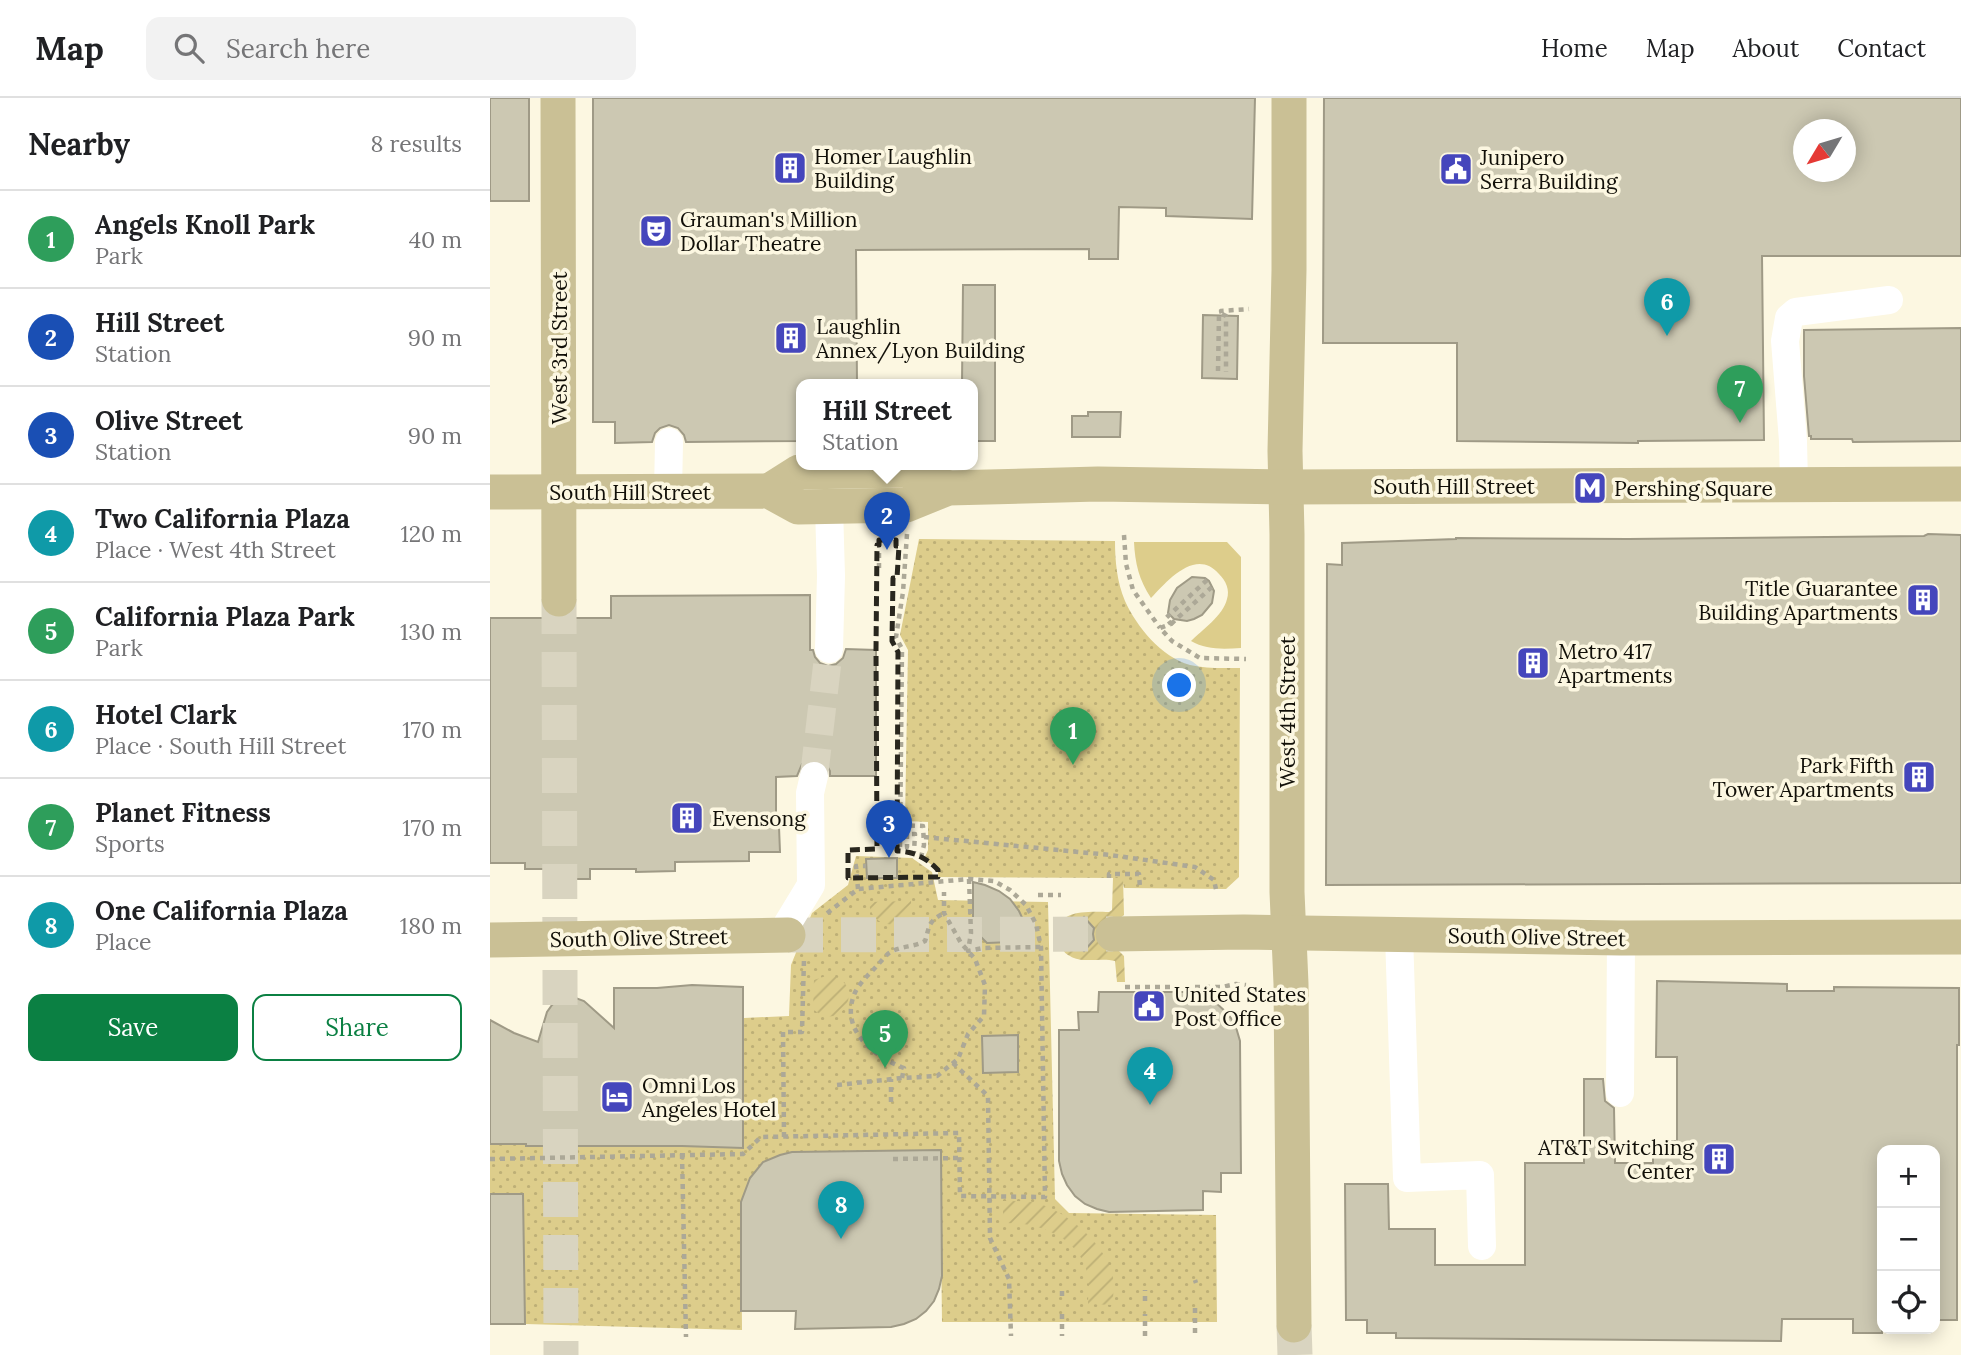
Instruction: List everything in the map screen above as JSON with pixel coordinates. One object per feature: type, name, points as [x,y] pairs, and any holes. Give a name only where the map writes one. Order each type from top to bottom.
[{"type":"main road","name":"West 3rd Street","points":[[558,98],[559,599]]},
{"type":"main road","name":"West 4th Street","points":[[1289,98],[1289,270],[1285,406],[1287,892],[1292,984],[1294,1325]]},
{"type":"main road","name":"South Hill Street","points":[[769,491],[799,472],[906,470],[948,488]]},
{"type":"main road","name":"South Hill Street","points":[[490,492],[769,491],[798,507],[906,505],[948,488],[1098,484],[1287,487],[1961,484]]},
{"type":"main road","name":"South Olive Street","points":[[1113,934],[1244,932],[1621,938],[1961,937]]},
{"type":"main road","name":"South Olive Street","points":[[490,940],[792,940]]},
{"type":"lane","points":[[1794,484],[1785,341],[1789,318],[1796,312],[1889,300]]},
{"type":"lane","points":[[668,492],[669,442]]},
{"type":"lane","points":[[829,506],[829,649]]},
{"type":"lane","points":[[792,940],[811,885],[810,793],[814,776]]},
{"type":"lane","points":[[1399,935],[1407,1178],[1480,1175],[1482,1246]]},
{"type":"lane","points":[[1620,1093],[1621,938]]},
{"type":"path","points":[[1218,371],[1221,311],[1249,309]]},
{"type":"path","points":[[1222,314],[1226,316],[1226,372]]},
{"type":"path","points":[[907,534],[895,637],[901,649],[900,847],[907,847],[907,834],[915,834],[914,852]]},
{"type":"path","points":[[1124,535],[1126,564],[1133,590],[1172,641],[1200,658],[1246,659]]},
{"type":"path","points":[[879,548],[879,568]]},
{"type":"path","points":[[1171,624],[1166,618],[1207,580]]},
{"type":"path","points":[[1160,628],[1171,624],[1213,586]]},
{"type":"path","points":[[900,825],[923,826],[921,857]]},
{"type":"path","points":[[924,837],[1110,855],[1195,867],[1214,880],[1217,894]]},
{"type":"path","points":[[858,889],[856,866],[866,866]]},
{"type":"path","points":[[1109,878],[1109,874],[1139,874],[1140,888]]},
{"type":"path","points":[[968,951],[971,933],[970,879]]},
{"type":"path","points":[[490,1159],[743,1154],[761,1138],[959,1133],[960,1196],[1045,1197],[1041,947],[1036,924],[1026,905],[1010,890],[994,881],[970,879],[858,889],[828,911],[822,919]]},
{"type":"path","points":[[837,1085],[937,1076],[958,1059],[968,1034],[984,1016],[985,985],[975,959],[961,943],[944,913],[944,892]]},
{"type":"path","points":[[1038,895],[1061,895]]},
{"type":"path","points":[[902,1078],[904,1068],[870,1049],[857,1035],[850,1013],[854,994],[867,976],[891,952],[925,942],[927,928],[934,918],[944,913]]},
{"type":"path","points":[[784,1137],[783,1032],[802,1032],[803,961],[792,940]]},
{"type":"path","points":[[968,951],[983,948],[1041,947]]},
{"type":"path","points":[[1125,987],[1246,985]]},
{"type":"path","points":[[953,1063],[988,1096],[990,1238],[1009,1279],[1011,1336]]},
{"type":"path","points":[[891,1079],[891,1102]]},
{"type":"path","points":[[682,1154],[686,1337]]},
{"type":"path","points":[[893,1159],[960,1158]]},
{"type":"path","points":[[1145,1290],[1145,1301]]},
{"type":"path","points":[[1062,1292],[1062,1300]]},
{"type":"path","points":[[1195,1308],[1195,1336]]},
{"type":"path","points":[[1062,1314],[1062,1336]]},
{"type":"path","points":[[1145,1314],[1145,1336]]},
{"type":"shaded area","points":[[919,539],[1115,541],[1122,594],[1136,621],[1151,640],[1169,655],[1190,665],[1240,668],[1239,877],[1226,889],[1124,888],[1122,878],[938,877],[938,870],[924,859],[928,850],[928,822],[905,821],[908,650],[900,635]]},
{"type":"shaded area","points":[[1134,542],[1227,542],[1241,557],[1241,648],[1221,649],[1191,641],[1217,617],[1225,605],[1228,589],[1219,574],[1201,564],[1192,565],[1173,576],[1151,598],[1138,571]]},
{"type":"shaded area","points":[[856,856],[912,858],[932,872],[938,900],[1048,902],[1055,1199],[1069,1213],[1216,1215],[1217,1322],[942,1322],[940,1150],[792,1152],[768,1160],[758,1168],[750,1178],[741,1202],[742,1330],[525,1324],[523,1194],[490,1194],[490,1137],[717,1119],[717,986],[744,987],[744,1018],[789,1016],[791,965],[812,913],[848,885]]},
{"type":"shaded area","points":[[1113,878],[1123,878],[1124,915],[1120,918],[1117,949],[1124,956],[1125,982],[1117,982],[1115,961],[1075,958],[1063,951],[1058,938],[1061,921],[1067,917],[1084,912],[1112,910]]},
{"type":"shaded area","points":[[911,901],[906,918],[892,924],[877,919],[871,912],[869,902]]},
{"type":"shaded area","points":[[829,975],[841,980],[847,987],[849,996],[847,1005],[841,1012],[824,1016],[813,1009],[814,980]]},
{"type":"shaded area","points":[[1003,1201],[1043,1205],[1082,1229],[1102,1252],[1109,1265],[1113,1277],[1113,1305],[1088,1304],[1088,1275],[1079,1255],[1062,1238],[1051,1232],[1027,1225],[1003,1223]]},
{"type":"building","points":[[490,98],[529,98],[529,201],[490,201]]},
{"type":"building","points":[[593,98],[1255,98],[1252,219],[1166,216],[1166,208],[1119,207],[1118,259],[1089,259],[1089,249],[856,250],[857,379],[796,379],[796,441],[686,442],[678,428],[669,425],[655,433],[652,442],[615,443],[615,422],[593,422]]},
{"type":"building","points":[[1324,98],[1961,98],[1961,256],[1762,256],[1764,440],[1638,443],[1457,441],[1457,343],[1323,343]]},
{"type":"building","points":[[963,285],[995,285],[995,441],[978,441],[978,379],[962,379]]},
{"type":"building","points":[[1203,315],[1238,316],[1237,379],[1202,378]]},
{"type":"building","points":[[1961,328],[1961,441],[1853,442],[1852,439],[1811,439],[1804,376],[1804,330]]},
{"type":"building","points":[[1088,412],[1121,412],[1120,437],[1072,437],[1072,416],[1088,416]]},
{"type":"building","points":[[1961,535],[1961,883],[1326,885],[1327,564],[1342,565],[1342,543],[1456,538],[1628,539]]},
{"type":"building","points":[[1192,577],[1209,581],[1214,591],[1212,603],[1202,615],[1194,619],[1174,619],[1168,613],[1170,600],[1177,588]]},
{"type":"building","points":[[810,595],[810,650],[813,650],[820,663],[828,666],[836,664],[843,658],[846,649],[876,650],[876,776],[830,776],[826,764],[809,760],[802,764],[797,776],[776,777],[776,827],[779,827],[780,852],[749,852],[749,861],[675,862],[675,871],[590,869],[590,879],[547,879],[547,869],[525,869],[525,863],[490,863],[490,618],[611,618],[611,596]]},
{"type":"building","points":[[897,858],[897,878],[867,878],[866,859]]},
{"type":"building","points":[[973,882],[999,891],[1010,899],[1019,911],[1033,941],[987,943],[973,929]]},
{"type":"building","points":[[1084,917],[1094,928],[1094,940],[1084,951],[1067,934]]},
{"type":"building","points":[[1657,981],[1787,984],[1787,991],[1834,991],[1834,987],[1959,988],[1957,1320],[1940,1320],[1940,1145],[1877,1145],[1877,1333],[1853,1333],[1853,1319],[1782,1319],[1781,1341],[1396,1338],[1396,1333],[1367,1333],[1367,1320],[1346,1320],[1345,1184],[1388,1184],[1389,1229],[1435,1229],[1435,1265],[1525,1265],[1525,1163],[1584,1163],[1584,1079],[1603,1079],[1605,1101],[1614,1108],[1615,1163],[1653,1163],[1653,1155],[1666,1155],[1666,1141],[1677,1141],[1677,1057],[1656,1057]]},
{"type":"building","name":"Omni Los Angeles Hotel","points":[[692,985],[743,987],[743,1148],[490,1144],[490,1020],[538,1042],[547,1012],[560,999],[573,997],[584,1001],[614,1028],[614,988]]},
{"type":"building","points":[[1099,992],[1192,992],[1213,1000],[1235,1024],[1240,1041],[1241,1173],[1221,1173],[1221,1192],[1203,1191],[1203,1210],[1109,1212],[1085,1204],[1067,1185],[1059,1161],[1059,1030],[1079,1030],[1078,1012],[1098,1012]]},
{"type":"building","points":[[1018,1035],[1018,1072],[983,1073],[982,1036]]},
{"type":"building","points":[[941,1150],[942,1276],[934,1301],[926,1311],[916,1319],[891,1327],[795,1329],[796,1311],[741,1311],[741,1202],[750,1178],[763,1162],[792,1152]]},
{"type":"building","points":[[490,1194],[523,1194],[525,1324],[490,1324]]},
{"type":"tunnel","points":[[559,599],[561,1355]]},
{"type":"tunnel","points":[[814,776],[829,649]]},
{"type":"tunnel","points":[[788,935],[1113,934]]},
{"type":"tunnel","points":[[1294,1325],[1295,1355]]},
{"type":"railway","points":[[879,540],[896,540],[896,546],[899,546],[897,578],[893,578],[892,641],[898,652],[897,851],[909,852],[929,862],[938,870],[938,877],[848,878],[848,850],[877,849],[876,650],[879,540]]},
{"type":"place","name":"Homer Laughlin Building","points":[[790,168]]},
{"type":"place","name":"Junipero Serra Building","points":[[1456,169]]},
{"type":"place","name":"Grauman's Million Dollar Theatre","points":[[656,231]]},
{"type":"place","name":"Hotel Clark","points":[[1667,336]]},
{"type":"place","name":"Laughlin Annex/Lyon Building","points":[[791,338]]},
{"type":"place","name":"Planet Fitness","points":[[1740,423]]},
{"type":"place","name":"Pershing Square","points":[[1590,488]]},
{"type":"place","name":"Hill Street","points":[[887,550]]},
{"type":"place","name":"Title Guarantee Building Apartments","points":[[1923,600]]},
{"type":"place","name":"Metro 417 Apartments","points":[[1533,663]]},
{"type":"place","name":"Angels Knoll Park","points":[[1073,765]]},
{"type":"place","name":"Park Fifth Tower Apartments","points":[[1919,777]]},
{"type":"place","name":"Evensong","points":[[687,818]]},
{"type":"place","name":"Olive Street","points":[[889,858]]},
{"type":"place","name":"United States Post Office","points":[[1149,1006]]},
{"type":"place","name":"California Plaza Park","points":[[885,1068]]},
{"type":"place","name":"Omni Los Angeles Hotel","points":[[617,1097]]},
{"type":"place","name":"Two California Plaza","points":[[1150,1105]]},
{"type":"place","name":"AT&T Switching Center","points":[[1719,1159]]},
{"type":"place","name":"One California Plaza","points":[[841,1239]]}]
